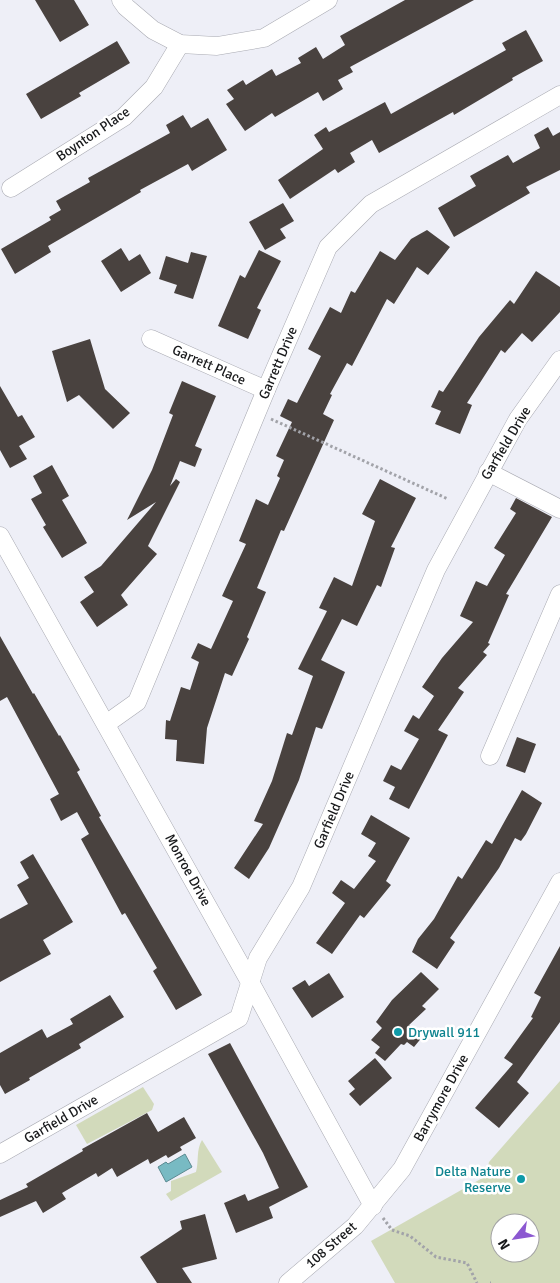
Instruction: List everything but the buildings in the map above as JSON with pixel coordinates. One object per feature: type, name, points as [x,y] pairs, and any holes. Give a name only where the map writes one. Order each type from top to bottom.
[{"type":"street","points":[[121,0],[126,7],[153,30],[180,44],[217,46],[264,38],[328,0]]},
{"type":"street","name":"Boynton Place","points":[[11,188],[124,116],[154,87],[180,44]]},
{"type":"street","name":"Garrett Drive","points":[[106,724],[137,702],[266,390],[328,248],[371,204],[560,96]]},
{"type":"street","name":"Garrett Place","points":[[152,339],[266,390]]},
{"type":"street","name":"Garfield Drive","points":[[0,1154],[239,1018],[258,958],[301,887],[436,570],[518,419],[560,360]]},
{"type":"street","points":[[488,472],[560,509]]},
{"type":"street","name":"Monroe Drive","points":[[0,536],[377,1211]]},
{"type":"street","points":[[490,756],[560,594]]},
{"type":"street","name":"Barrymore Drive","points":[[377,1211],[560,882]]},
{"type":"street","name":"108 Street","points":[[288,1283],[377,1211]]},
{"type":"path","points":[[268,417],[448,499]]},
{"type":"path","points":[[377,1211],[392,1230],[410,1236],[436,1257],[467,1263],[477,1283]]},
{"type":"green space","name":"Delta Nature Reserve","points":[[560,1081],[560,1283],[395,1283],[371,1241],[486,1176],[489,1162]]},
{"type":"green space","points":[[143,1087],[154,1104],[152,1110],[87,1144],[76,1125]]},
{"type":"green space","points":[[202,1140],[222,1172],[171,1201],[166,1194],[171,1191],[171,1181],[196,1172]]},
{"type":"water","points":[[185,1154],[192,1167],[166,1182],[158,1167],[166,1162],[168,1164]]},
{"type":"place","name":"Drywall 911","points":[[398,1032]]},
{"type":"place","name":"Delta Nature Reserve","points":[[521,1179]]}]
